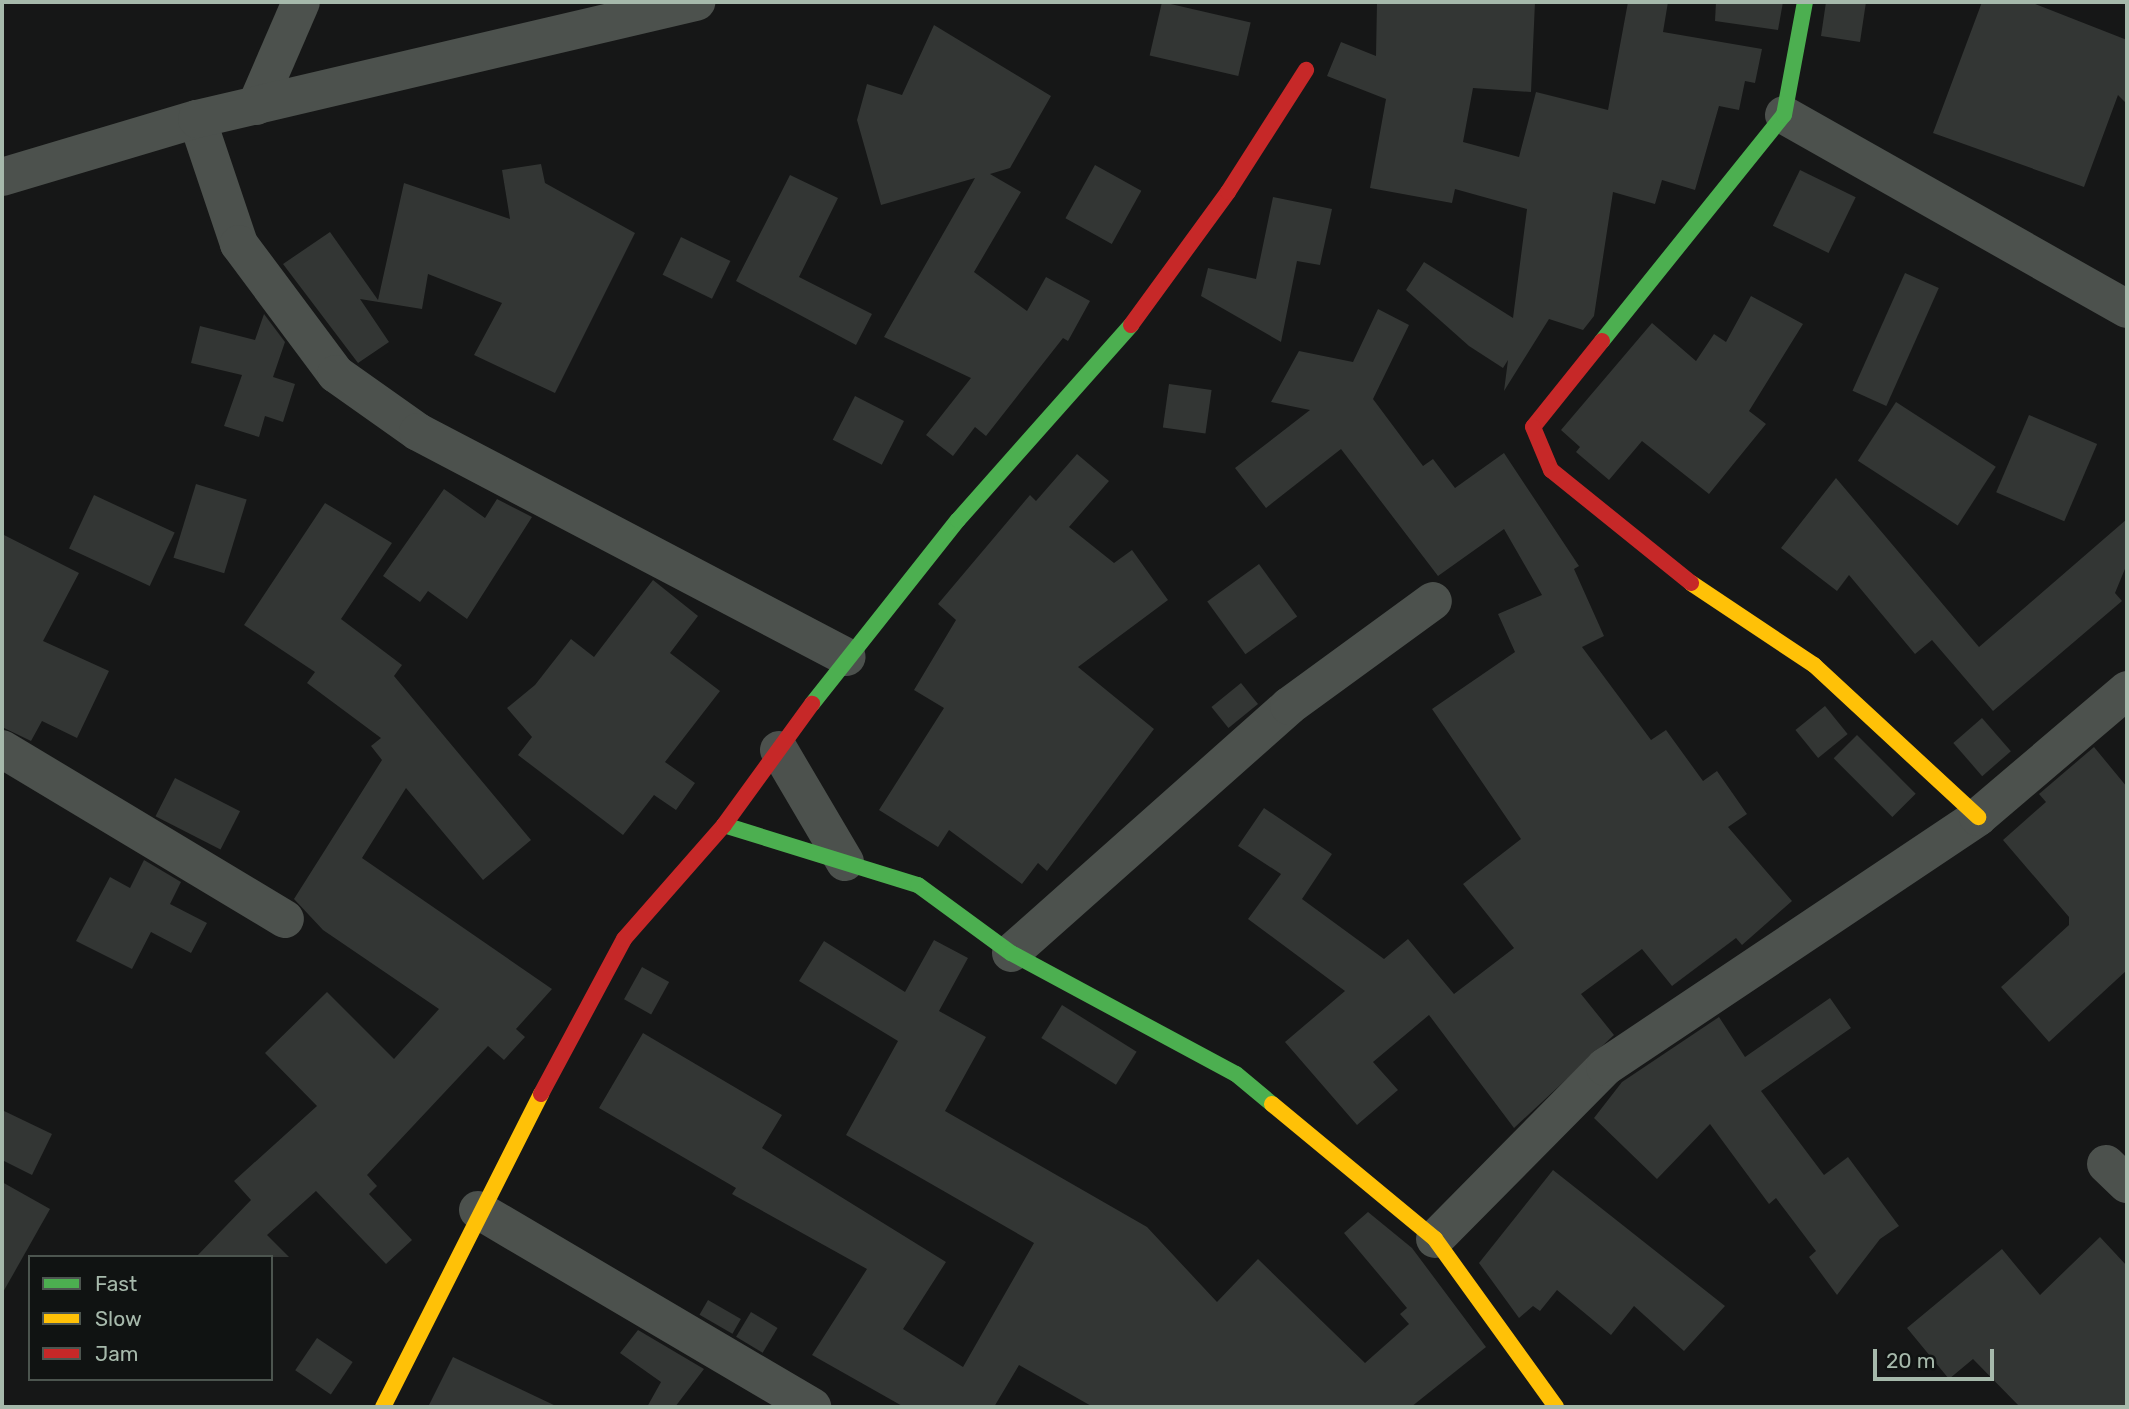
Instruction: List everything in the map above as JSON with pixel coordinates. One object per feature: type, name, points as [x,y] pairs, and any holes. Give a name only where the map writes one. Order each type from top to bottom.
[{"type":"street","points":[[256,106],[301,2]]},
{"type":"street","points":[[2,177],[197,119],[696,2]]},
{"type":"street","points":[[1805,2],[1784,115],[1533,427],[1551,470],[1690,583],[1814,665],[1978,817]]},
{"type":"street","points":[[383,1407],[478,1210],[624,939],[724,825],[845,657],[1126,331],[1228,192],[1306,71]]},
{"type":"street","points":[[1784,115],[2127,309]]},
{"type":"street","points":[[197,119],[239,244],[336,374],[418,432],[845,657]]},
{"type":"street","points":[[1010,953],[1289,706],[1433,601]]},
{"type":"street","points":[[1435,1239],[1605,1067],[1978,817],[2127,690]]},
{"type":"street","points":[[2,749],[285,919]]},
{"type":"street","points":[[779,750],[845,863]]},
{"type":"street","points":[[724,825],[918,885],[1010,953],[1236,1074],[1435,1239],[1556,1407]]},
{"type":"street","points":[[478,1210],[813,1407]]},
{"type":"building","points":[[1162,2],[1251,22],[1238,76],[1150,56]]},
{"type":"building","points":[[1377,2],[1535,2],[1531,92],[1473,88],[1463,142],[1519,157],[1536,92],[1608,110],[1628,2],[1668,2],[1663,32],[1762,49],[1755,83],[1745,81],[1739,110],[1719,106],[1695,190],[1662,180],[1655,204],[1613,192],[1594,316],[1583,330],[1549,319],[1504,391],[1508,360],[1503,368],[1469,346],[1406,290],[1424,262],[1513,318],[1527,209],[1455,189],[1452,203],[1370,188],[1386,99],[1327,76],[1341,42],[1376,56]]},
{"type":"building","points":[[1716,2],[1783,2],[1778,30],[1715,21]]},
{"type":"building","points":[[1826,2],[1866,2],[1860,42],[1821,36]]},
{"type":"building","points":[[1982,2],[2030,2],[2127,40],[2127,104],[2118,95],[2084,187],[1933,133]]},
{"type":"building","points":[[934,25],[1051,96],[1010,168],[990,174],[1021,192],[974,272],[1027,311],[1046,277],[1090,301],[1068,341],[1063,338],[986,436],[975,427],[953,456],[926,435],[971,378],[884,337],[975,178],[881,205],[857,120],[867,84],[902,95]]},
{"type":"building","points":[[541,164],[545,183],[635,233],[555,393],[474,355],[502,303],[428,274],[422,309],[360,299],[389,342],[358,363],[283,264],[330,232],[378,300],[404,183],[510,219],[502,170]]},
{"type":"building","points":[[1095,165],[1141,191],[1112,244],[1065,218]]},
{"type":"building","points":[[1800,170],[1856,197],[1829,253],[1773,226]]},
{"type":"building","points":[[790,175],[838,198],[799,277],[872,314],[856,345],[736,281]]},
{"type":"building","points":[[1273,197],[1332,209],[1320,265],[1297,261],[1281,342],[1201,296],[1208,268],[1256,279]]},
{"type":"building","points":[[681,237],[730,261],[712,299],[663,275]]},
{"type":"building","points":[[1905,273],[1939,288],[1886,406],[1853,391]]},
{"type":"building","points":[[1751,296],[1803,324],[1749,411],[1766,424],[1709,494],[1642,441],[1609,480],[1576,452],[1580,447],[1561,430],[1652,323],[1696,361],[1714,334],[1726,342]]},
{"type":"building","points":[[1378,309],[1409,325],[1373,399],[1423,466],[1433,459],[1455,488],[1504,453],[1579,566],[1574,569],[1604,636],[1582,647],[1651,740],[1666,730],[1703,781],[1717,771],[1747,814],[1728,827],[1792,901],[1742,945],[1736,938],[1672,986],[1642,949],[1581,994],[1614,1035],[1514,1128],[1429,1015],[1373,1062],[1398,1090],[1357,1125],[1285,1042],[1345,991],[1248,919],[1281,874],[1238,846],[1264,808],[1332,854],[1302,899],[1384,959],[1408,939],[1454,994],[1514,948],[1463,884],[1521,839],[1432,709],[1515,652],[1498,614],[1542,595],[1504,529],[1438,576],[1341,449],[1266,508],[1235,468],[1310,410],[1271,402],[1299,351],[1353,362]]},
{"type":"building","points":[[264,314],[285,342],[273,377],[295,384],[283,422],[265,416],[259,437],[224,426],[242,375],[191,363],[200,326],[255,340]]},
{"type":"building","points":[[1169,384],[1212,390],[1205,434],[1163,428]]},
{"type":"building","points":[[855,396],[904,421],[882,465],[833,440]]},
{"type":"building","points":[[1896,402],[1996,467],[1958,526],[1858,461]]},
{"type":"building","points":[[2029,415],[2097,444],[2064,521],[1996,492]]},
{"type":"building","points":[[1077,454],[1109,481],[1069,527],[1114,563],[1132,550],[1168,600],[1078,667],[1154,729],[1047,871],[1038,863],[1022,884],[949,830],[938,847],[879,810],[944,708],[914,690],[956,620],[938,604],[1030,495],[1036,501]]},
{"type":"building","points":[[1836,478],[1979,647],[2127,519],[2127,564],[2115,593],[2122,601],[1993,711],[1932,640],[1915,654],[1849,575],[1837,591],[1781,548]]},
{"type":"building","points":[[196,484],[247,499],[224,573],[173,558]]},
{"type":"building","points":[[444,489],[485,518],[497,499],[532,517],[467,619],[428,591],[420,602],[383,576]]},
{"type":"building","points":[[94,495],[175,533],[150,586],[69,548]]},
{"type":"building","points":[[325,503],[392,543],[341,619],[402,665],[394,676],[531,840],[483,880],[406,788],[362,858],[552,989],[516,1029],[525,1037],[504,1060],[488,1046],[367,1175],[377,1186],[369,1194],[412,1240],[386,1264],[316,1191],[267,1235],[289,1257],[198,1255],[251,1200],[234,1181],[317,1106],[265,1053],[327,992],[394,1059],[439,1009],[323,930],[294,899],[382,760],[371,746],[381,738],[307,683],[315,672],[244,625]]},
{"type":"building","points":[[2,534],[79,573],[43,641],[109,671],[77,738],[42,721],[31,741],[2,727]]},
{"type":"building","points":[[1259,564],[1297,617],[1245,654],[1207,602]]},
{"type":"building","points":[[653,580],[698,616],[670,653],[720,691],[665,762],[695,783],[676,810],[654,795],[623,835],[518,755],[532,737],[507,708],[535,685],[571,639],[594,657]]},
{"type":"building","points":[[1241,683],[1258,704],[1228,728],[1211,707]]},
{"type":"building","points":[[1825,706],[1848,734],[1818,758],[1795,730]]},
{"type":"building","points":[[1982,718],[2011,751],[1982,776],[1953,743]]},
{"type":"building","points":[[1857,735],[1916,794],[1892,817],[1834,758]]},
{"type":"building","points":[[2094,747],[2127,787],[2127,970],[2049,1042],[2001,987],[2069,925],[2069,917],[2003,840],[2046,802],[2039,794]]},
{"type":"building","points":[[175,778],[240,811],[221,849],[155,816]]},
{"type":"building","points":[[144,860],[181,882],[170,904],[207,923],[191,953],[151,932],[132,969],[76,941],[110,877],[130,888]]},
{"type":"building","points":[[934,940],[968,958],[939,1011],[986,1037],[945,1111],[1147,1227],[1217,1302],[1258,1259],[1365,1363],[1409,1324],[1400,1314],[1407,1308],[1344,1233],[1368,1212],[1412,1248],[1486,1347],[1411,1407],[1093,1407],[1019,1365],[994,1407],[904,1407],[812,1355],[867,1269],[732,1194],[736,1188],[599,1108],[643,1033],[782,1115],[762,1148],[946,1262],[903,1329],[963,1367],[1034,1243],[846,1135],[898,1041],[799,981],[824,941],[905,992]]},
{"type":"building","points":[[642,967],[669,982],[651,1014],[624,999]]},
{"type":"building","points":[[1830,998],[1851,1028],[1761,1091],[1824,1175],[1848,1157],[1899,1226],[1880,1239],[1837,1295],[1809,1257],[1816,1251],[1776,1198],[1769,1204],[1710,1124],[1657,1179],[1594,1118],[1622,1082],[1719,1017],[1745,1057]]},
{"type":"building","points":[[1062,1005],[1137,1052],[1116,1085],[1041,1038]]},
{"type":"building","points":[[2,1110],[52,1134],[32,1175],[2,1160]]},
{"type":"building","points":[[1553,1170],[1725,1306],[1684,1351],[1634,1306],[1611,1335],[1557,1290],[1540,1311],[1533,1306],[1519,1318],[1479,1263]]},
{"type":"building","points":[[2,1182],[50,1209],[2,1294]]},
{"type":"building","points":[[2100,1237],[2127,1266],[2127,1407],[2020,1407],[1973,1359],[1949,1379],[1907,1328],[2002,1249],[2040,1295]]},
{"type":"building","points":[[708,1300],[741,1319],[732,1334],[700,1315]]},
{"type":"building","points":[[751,1312],[778,1328],[763,1353],[736,1337]]},
{"type":"building","points":[[638,1330],[704,1369],[675,1407],[647,1407],[661,1382],[620,1353]]},
{"type":"building","points":[[317,1338],[353,1362],[331,1394],[295,1370]]},
{"type":"building","points":[[453,1357],[558,1407],[428,1407]]},
{"type":"traffic: fast","points":[[1602,341],[1784,115],[1805,2]]},
{"type":"traffic: fast","points":[[812,704],[958,520],[1131,325]]},
{"type":"traffic: fast","points":[[724,825],[918,885],[1011,953],[1236,1074],[1272,1104]]},
{"type":"traffic: slow","points":[[1691,583],[1814,665],[1978,817]]},
{"type":"traffic: slow","points":[[383,1407],[541,1094]]},
{"type":"traffic: slow","points":[[1272,1104],[1435,1239],[1556,1407]]},
{"type":"traffic: jam","points":[[1131,325],[1228,192],[1306,70]]},
{"type":"traffic: jam","points":[[1602,341],[1533,427],[1551,470],[1691,583]]},
{"type":"traffic: jam","points":[[541,1094],[624,939],[724,825],[812,704]]}]
